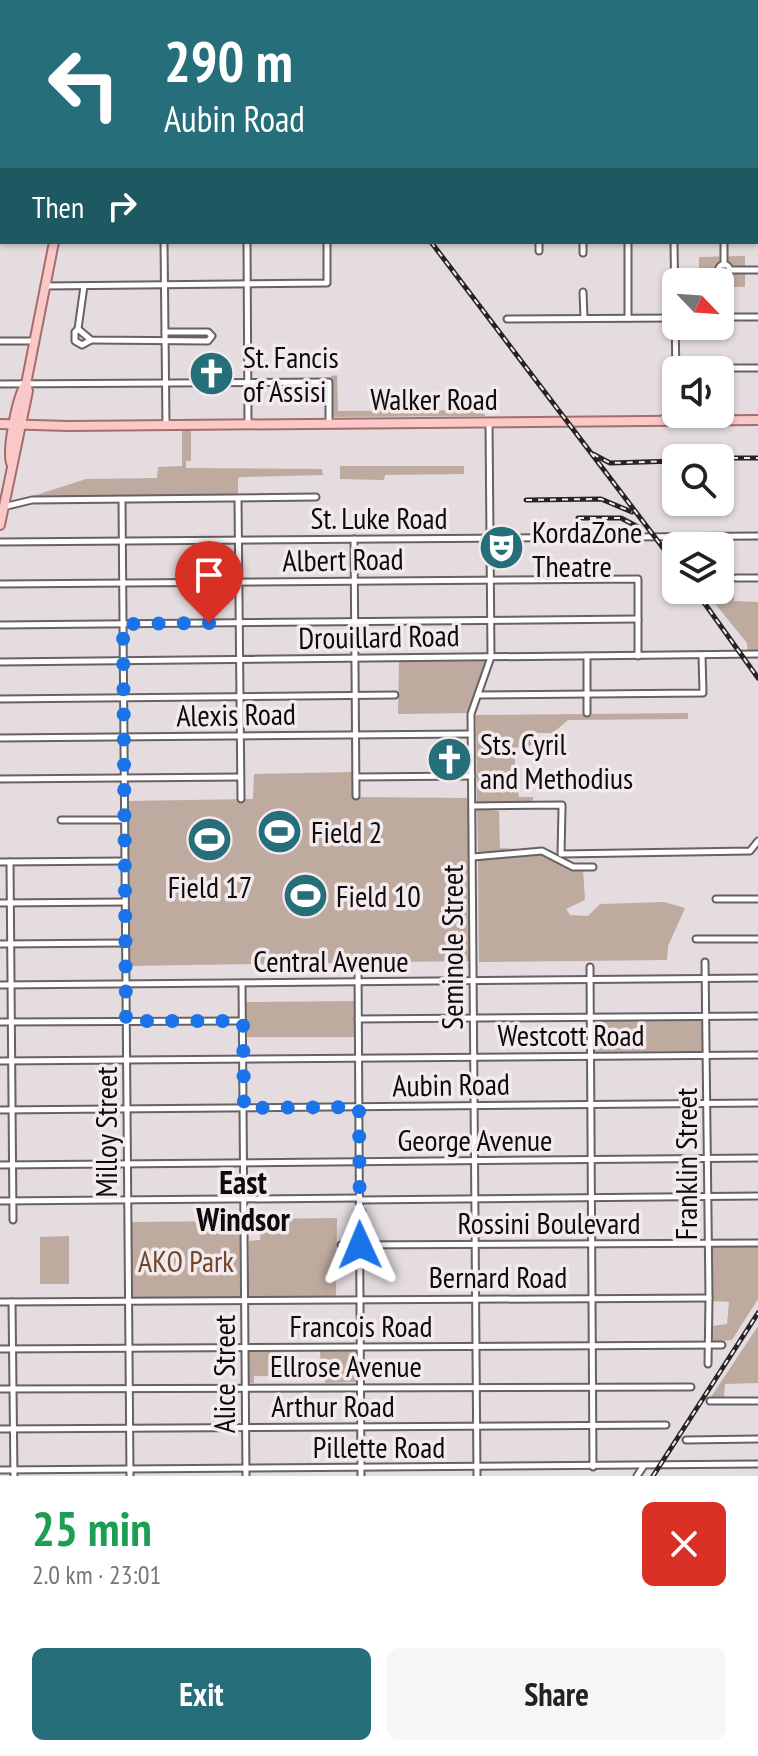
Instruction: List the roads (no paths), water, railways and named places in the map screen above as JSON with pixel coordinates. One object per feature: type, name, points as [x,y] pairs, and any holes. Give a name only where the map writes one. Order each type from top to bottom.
[{"type":"main road","points":[[11,463],[21,409],[28,391],[26,384],[54,244]]},
{"type":"main road","points":[[21,409],[37,424]]},
{"type":"main road","points":[[0,525],[11,463],[11,442],[0,427],[21,409]]},
{"type":"main road","name":"Walker Road","points":[[734,419],[758,420]]},
{"type":"main road","name":"Walker Road","points":[[17,427],[37,424],[660,421]]},
{"type":"main road","name":"Walker Road","points":[[0,427],[57,429],[63,426]]},
{"type":"main road","points":[[11,442],[17,427]]},
{"type":"street","points":[[164,244],[166,425]]},
{"type":"street","points":[[247,244],[248,424]]},
{"type":"street","points":[[45,286],[327,283],[327,244]]},
{"type":"street","points":[[539,244],[539,251]]},
{"type":"street","points":[[583,244],[583,253]]},
{"type":"street","points":[[628,244],[628,318]]},
{"type":"street","points":[[674,244],[675,268]]},
{"type":"street","points":[[721,268],[724,265],[724,244]]},
{"type":"street","points":[[724,265],[728,268]]},
{"type":"street","points":[[734,270],[758,270]]},
{"type":"street","points":[[84,286],[74,337],[82,345],[91,340],[208,341],[212,336],[208,332],[165,332]]},
{"type":"street","points":[[583,292],[584,318]]},
{"type":"street","points":[[734,317],[758,317]]},
{"type":"street","points":[[507,319],[662,318]]},
{"type":"street","points":[[78,329],[91,340]]},
{"type":"street","points":[[0,341],[34,341]]},
{"type":"street","points":[[734,368],[758,368]]},
{"type":"street","points":[[0,384],[329,382],[329,423]]},
{"type":"street","name":"Seminole Street","points":[[477,1476],[471,714],[491,657],[489,422]]},
{"type":"street","points":[[490,442],[499,426],[511,422]]},
{"type":"street","points":[[3,507],[32,500],[316,497]]},
{"type":"street","points":[[238,499],[241,799]]},
{"type":"street","name":"Milloy Street","points":[[122,500],[130,1473]]},
{"type":"street","name":"St. Luke Road","points":[[0,542],[758,536]]},
{"type":"street","points":[[354,539],[356,796]]},
{"type":"street","points":[[736,578],[758,578]]},
{"type":"street","name":"Albert Road","points":[[0,584],[638,579],[638,619]]},
{"type":"street","points":[[0,625],[638,619],[638,656]]},
{"type":"street","name":"Drouillard Road","points":[[0,662],[758,654]]},
{"type":"street","points":[[478,695],[703,693],[702,655]]},
{"type":"street","points":[[587,656],[587,713]]},
{"type":"street","points":[[0,699],[395,695]]},
{"type":"street","name":"Alexis Road","points":[[0,738],[471,734]]},
{"type":"street","points":[[356,777],[472,776]]},
{"type":"street","points":[[0,779],[240,777]]},
{"type":"street","points":[[472,806],[562,808],[561,854],[750,851],[758,841]]},
{"type":"street","points":[[61,820],[125,820]]},
{"type":"street","points":[[473,857],[542,851],[573,867],[593,867]]},
{"type":"street","points":[[0,862],[125,861]]},
{"type":"street","points":[[10,862],[13,1220]]},
{"type":"street","points":[[716,899],[758,899]]},
{"type":"street","points":[[0,903],[125,902]]},
{"type":"street","points":[[696,939],[758,939]]},
{"type":"street","points":[[0,944],[125,943]]},
{"type":"street","name":"Franklin Street","points":[[705,962],[708,1364]]},
{"type":"street","points":[[358,965],[361,1476]]},
{"type":"street","points":[[590,967],[593,1467]]},
{"type":"street","name":"Central Avenue","points":[[0,985],[758,978]]},
{"type":"street","name":"Alice Street","points":[[242,983],[246,1472]]},
{"type":"street","points":[[358,1019],[758,1016]]},
{"type":"street","points":[[0,1022],[243,1021]]},
{"type":"street","name":"Westcott Road","points":[[0,1061],[758,1055]]},
{"type":"street","name":"Aubin Road","points":[[0,1110],[758,1103]]},
{"type":"street","name":"George Avenue","points":[[0,1165],[758,1158]]},
{"type":"street","points":[[0,1201],[758,1196]]},
{"type":"street","name":"Rossini Boulevard","points":[[341,1245],[758,1243]]},
{"type":"street","name":"Bernard Road","points":[[0,1302],[709,1298]]},
{"type":"street","points":[[12,1302],[14,1473]]},
{"type":"street","name":"Francois Road","points":[[0,1349],[722,1345]]},
{"type":"street","name":"Ellrose Avenue","points":[[0,1389],[691,1387]]},
{"type":"street","points":[[710,1401],[758,1401]]},
{"type":"street","name":"Arthur Road","points":[[0,1429],[666,1425]]},
{"type":"street","points":[[686,1440],[758,1439]]},
{"type":"street","name":"Pillette Road","points":[[0,1470],[14,1473],[130,1473],[758,1464]]},
{"type":"street","points":[[637,1476],[643,1466]]},
{"type":"railway","points":[[433,244],[662,547]]},
{"type":"railway","points":[[593,454],[610,463],[662,461]]},
{"type":"railway","points":[[734,458],[758,458]]},
{"type":"railway","points":[[526,500],[601,499],[632,512]]},
{"type":"railway","points":[[578,518],[621,518],[640,528]]},
{"type":"railway","points":[[705,604],[758,678]]},
{"type":"railway","points":[[653,1476],[758,1313]]},
{"type":"place","name":"St. Fancis of Assisi","points":[[212,373]]},
{"type":"place","name":"KordaZone Theatre","points":[[501,548]]},
{"type":"place","name":"Sts. Cyril and Methodius","points":[[449,760]]},
{"type":"place","name":"Field 2","points":[[280,831]]},
{"type":"place","name":"Field 17","points":[[210,840]]},
{"type":"place","name":"Field 10","points":[[305,895]]},
{"type":"district","name":"East Windsor","points":[[243,1200]]},
{"type":"park label","name":"AKO Park","points":[[186,1260]]}]
